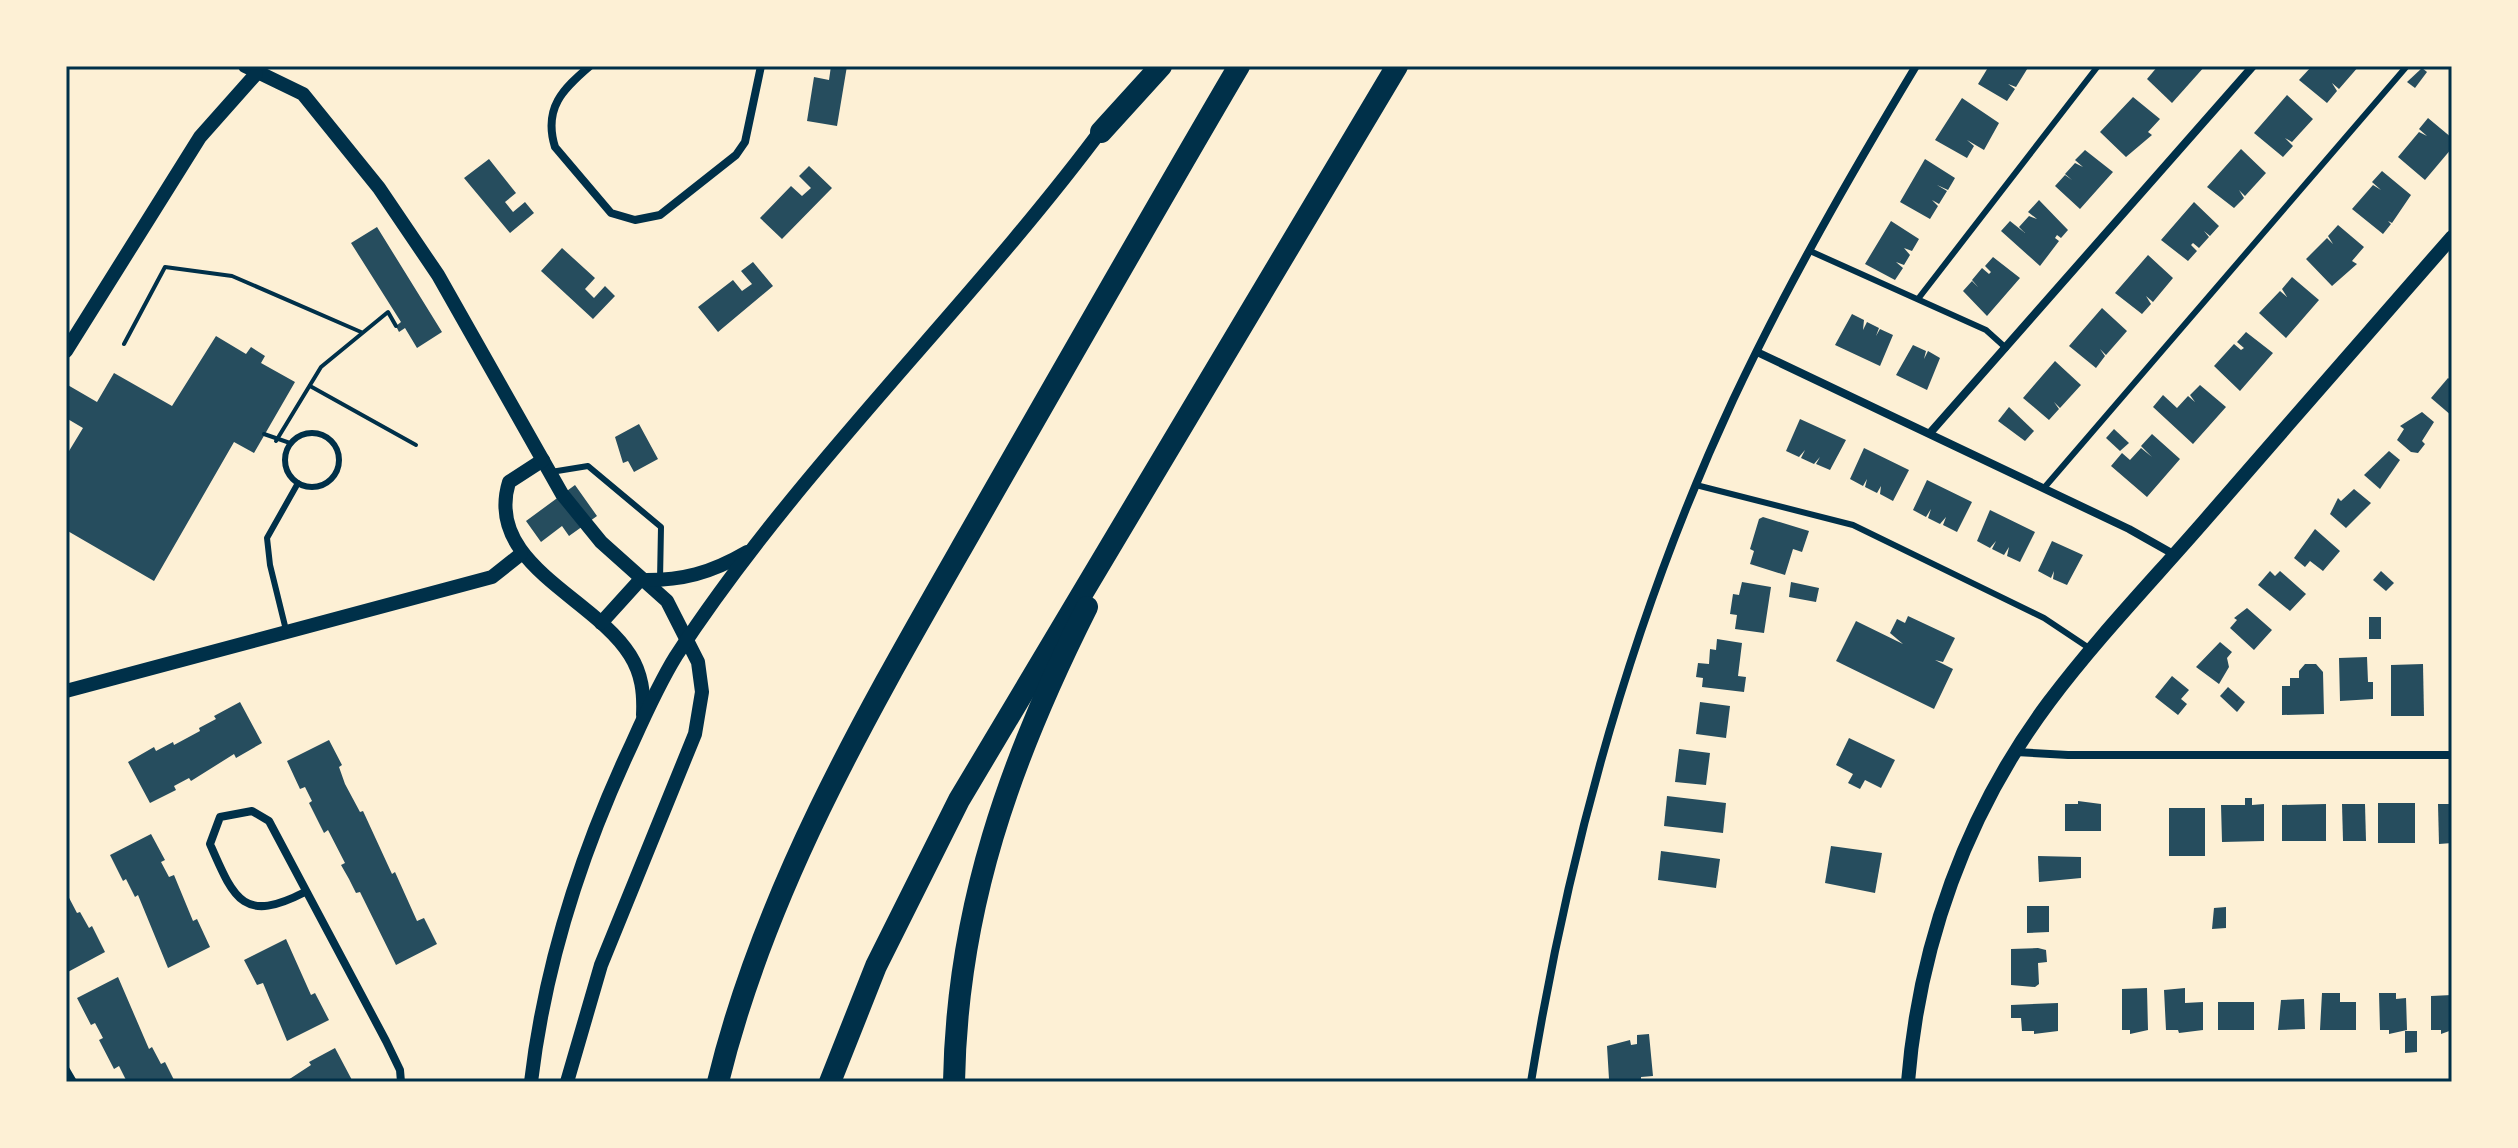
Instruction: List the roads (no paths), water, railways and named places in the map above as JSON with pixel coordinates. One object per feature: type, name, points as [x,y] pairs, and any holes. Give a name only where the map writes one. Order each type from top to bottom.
[{"type":"highway","points":[[1101,132],[1161,66]]},
{"type":"highway","points":[[718,1082],[773,914],[845,758],[937,591],[1239,66]]},
{"type":"highway","points":[[830,1082],[872,975],[936,842],[1040,660],[1397,66]]},
{"type":"highway","points":[[954,1082],[957,1007],[966,937],[999,812],[1066,650],[1195,402]]},
{"type":"street","points":[[590,66],[556,100],[550,123],[551,135],[555,147],[601,205],[623,218],[635,220],[660,215],[736,155],[748,134],[761,66]]},
{"type":"street","points":[[531,1082],[547,986],[574,883],[608,794],[643,719],[689,638],[751,550],[1101,132],[1149,66]]},
{"type":"street","points":[[1531,1082],[1558,938],[1610,733],[1660,579],[1696,485],[1757,352],[1810,251],[1916,66]]},
{"type":"street","points":[[1930,433],[2253,66]]},
{"type":"street","points":[[66,351],[200,137],[255,69],[303,94],[379,188],[438,275],[547,466],[585,525],[640,580],[667,601],[689,638],[702,682],[695,734],[601,965],[567,1082]]},
{"type":"street","points":[[1908,1082],[1924,979],[1943,905],[1963,850],[2016,752],[2091,650],[2449,245]]},
{"type":"street","points":[[1757,352],[2044,488],[2175,555]]},
{"type":"street","points":[[547,466],[509,482],[502,503],[521,554],[601,623],[635,663],[643,686],[643,719]]},
{"type":"street","points":[[601,623],[640,580],[705,574],[751,550]]},
{"type":"street","points":[[66,691],[492,577],[521,554]]},
{"type":"street","points":[[2016,752],[2068,755],[2452,755]]},
{"type":"street","points":[[305,892],[278,906],[259,907],[244,904],[232,894],[210,844],[220,817],[252,811],[269,821],[386,1041],[400,1070],[401,1082]]},
{"type":"street","points":[[578,1038],[579,1082]]},
{"type":"street","points":[[66,1070],[73,1082]]},
{"type":"lane","points":[[1918,299],[2098,66]]},
{"type":"lane","points":[[2044,488],[2407,66]]},
{"type":"lane","points":[[1810,251],[1986,330],[2006,348]]},
{"type":"lane","points":[[320,433],[333,441],[340,457],[332,479],[325,484],[309,487],[298,483],[284,463],[290,443],[303,434],[320,433]]},
{"type":"lane","points":[[547,466],[588,466],[661,527],[660,580]]},
{"type":"lane","points":[[287,633],[270,565],[267,538],[298,483]]},
{"type":"lane","points":[[1696,485],[1853,525],[2044,618],[2091,650]]}]
